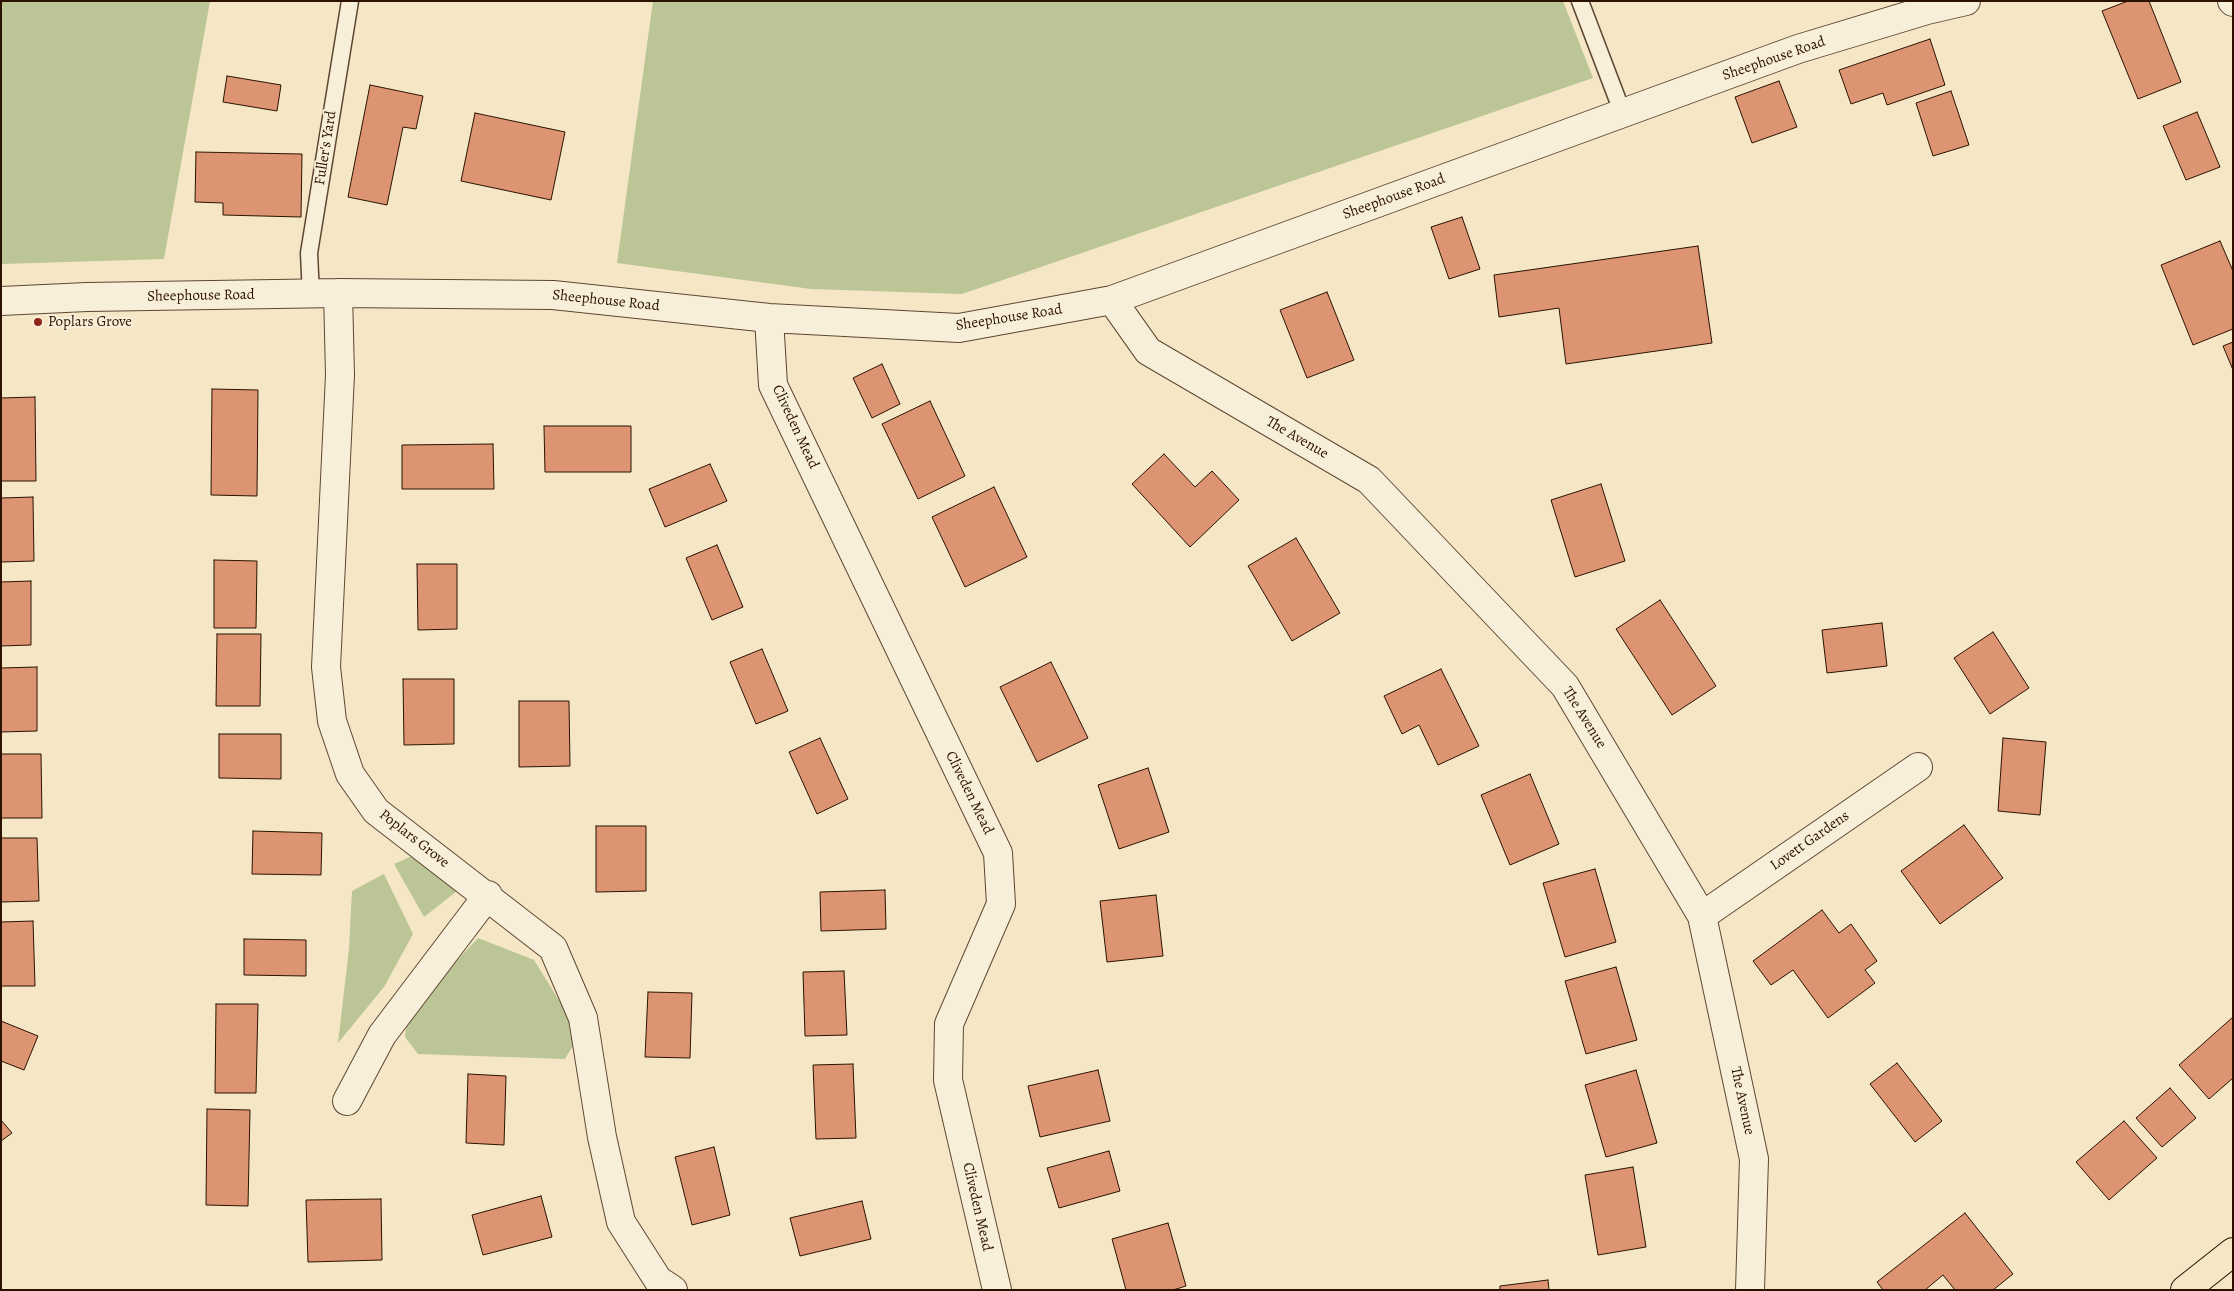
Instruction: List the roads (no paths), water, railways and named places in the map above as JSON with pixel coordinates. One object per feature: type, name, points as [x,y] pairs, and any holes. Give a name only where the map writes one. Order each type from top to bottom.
[{"type":"main road","points":[[2185,1290],[2233,1252]]},
{"type":"street","name":"Sheephouse Road","points":[[1,302],[87,297],[311,295],[338,293],[553,295],[769,318],[959,328],[1112,300],[1798,49],[1926,6],[1966,1]]},
{"type":"street","name":"Poplars Grove","points":[[338,293],[340,375],[326,668],[332,721],[350,774],[376,811],[553,948],[584,1018],[602,1137],[621,1222],[658,1280],[673,1290]]},
{"type":"street","name":"The Avenue","points":[[1112,300],[1148,350],[1369,480],[1565,686],[1702,916],[1754,1159],[1750,1290]]},
{"type":"street","name":"Cliveden Mead","points":[[769,318],[773,385],[998,853],[1001,904],[949,1024],[948,1080],[996,1290]]},
{"type":"street","name":"Lovett Gardens","points":[[1702,916],[1918,767]]},
{"type":"street","points":[[347,1101],[382,1035],[488,896]]},
{"type":"lane","name":"Fuller's Yard","points":[[311,295],[309,253],[350,1]]},
{"type":"lane","points":[[1580,1],[1623,114]]},
{"type":"place","name":"Poplars Grove","points":[[38,322]]}]
